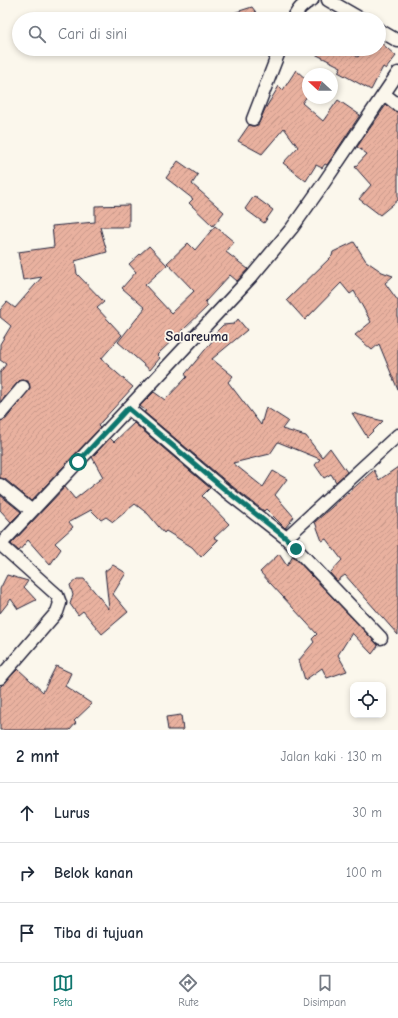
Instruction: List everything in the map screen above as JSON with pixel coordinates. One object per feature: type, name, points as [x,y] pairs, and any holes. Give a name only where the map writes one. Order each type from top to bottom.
[{"type":"street","points":[[297,12],[312,0]]},
{"type":"street","points":[[328,0],[349,12]]},
{"type":"street","points":[[386,34],[398,40]]},
{"type":"street","points":[[253,119],[277,56]]},
{"type":"street","points":[[0,678],[57,612],[60,603],[57,595],[0,545],[252,276],[288,233],[398,73]]},
{"type":"street","points":[[384,94],[398,106]]},
{"type":"street","points":[[0,414],[24,387]]},
{"type":"street","points":[[128,408],[223,488],[286,538],[381,638]]},
{"type":"street","points":[[286,538],[398,435]]},
{"type":"street","points":[[0,485],[32,511]]},
{"type":"building","points":[[252,7],[256,12],[236,12]]},
{"type":"building","points":[[386,47],[396,56],[386,69],[383,67],[371,90],[338,72],[341,67],[319,56],[386,56]]},
{"type":"building","points":[[296,70],[302,76],[302,104],[323,121],[335,104],[338,104],[338,100],[360,115],[327,165],[325,164],[322,168],[316,165],[306,181],[283,163],[298,147],[284,128],[262,154],[238,141],[249,125],[258,125],[265,109],[279,86],[283,90]]},
{"type":"building","points":[[386,105],[398,112],[398,200],[380,215],[359,199],[371,185],[355,167],[367,154],[357,147]]},
{"type":"building","points":[[178,161],[198,175],[192,184],[224,212],[213,226],[189,203],[193,199],[166,178]]},
{"type":"building","points":[[254,196],[273,210],[264,223],[245,209]]},
{"type":"building","points":[[129,205],[129,227],[100,227],[107,252],[75,261],[77,274],[104,302],[97,308],[122,335],[101,359],[133,387],[102,421],[98,426],[100,428],[31,501],[5,479],[0,478],[0,421],[6,419],[30,388],[28,381],[20,380],[0,402],[0,373],[6,364],[0,360],[0,344],[11,326],[0,317],[0,310],[7,302],[15,308],[42,277],[23,280],[18,252],[54,247],[52,226],[95,222],[95,206]]},
{"type":"building","points":[[215,226],[234,242],[226,252],[248,269],[237,281],[230,275],[205,302],[208,306],[157,355],[160,358],[150,370],[118,342],[145,308],[122,288],[136,272],[129,264],[149,246],[167,265],[145,285],[171,313],[194,291],[167,263],[188,243],[195,250]]},
{"type":"building","points":[[354,242],[366,261],[382,272],[393,276],[385,283],[398,301],[398,390],[379,344],[372,350],[355,335],[371,322],[354,291],[350,294],[341,283],[305,320],[287,300],[332,256],[333,252]]},
{"type":"building","points":[[238,319],[247,330],[212,359],[233,376],[228,382],[261,425],[266,407],[288,421],[282,429],[306,436],[322,457],[330,448],[347,472],[336,482],[331,474],[324,478],[315,465],[320,459],[278,442],[270,454],[233,463],[263,487],[273,471],[287,479],[275,495],[294,517],[285,528],[266,509],[264,511],[228,483],[144,412],[146,411],[140,406],[154,392],[165,400],[187,377],[185,374],[214,339],[211,337],[223,325],[234,324]]},
{"type":"building","points":[[352,413],[383,421],[367,437]]},
{"type":"building","points":[[134,423],[210,488],[202,496],[229,524],[214,538],[218,540],[201,557],[192,547],[166,531],[164,533],[148,514],[135,504],[113,522],[106,517],[101,520],[91,510],[69,522],[73,527],[55,543],[61,549],[50,565],[28,540],[19,551],[11,544],[65,487],[75,499],[103,477],[92,457],[110,438],[114,442]]},
{"type":"building","points":[[398,467],[398,635],[345,575],[337,581],[330,573],[342,560],[326,539],[322,541],[315,522],[374,470],[379,480]]},
{"type":"building","points":[[0,495],[21,512],[11,522],[0,510]]},
{"type":"building","points":[[279,554],[287,566],[293,556],[377,644],[378,646],[372,654],[352,633],[338,655],[347,671],[327,678],[322,668],[305,680],[299,660],[314,642],[312,639],[317,634],[260,572]]},
{"type":"building","points":[[113,565],[126,573],[113,594],[128,612],[102,634],[83,611],[78,615],[70,604],[73,595],[70,585],[77,579],[84,579],[109,609],[105,571]]},
{"type":"building","points":[[7,575],[28,581],[24,587],[36,600],[18,609],[11,599],[0,613],[0,589]]},
{"type":"building","points":[[56,666],[71,673],[65,686],[92,704],[74,721],[76,723],[70,730],[0,730],[0,687],[18,669],[43,692]]},
{"type":"building","points":[[181,715],[183,730],[168,730],[166,717]]},
{"type":"district","name":"Salareuma","points":[[197,336]]},
{"type":"route","points":[[78,462],[128,408],[223,488],[286,538],[296,549]]}]
